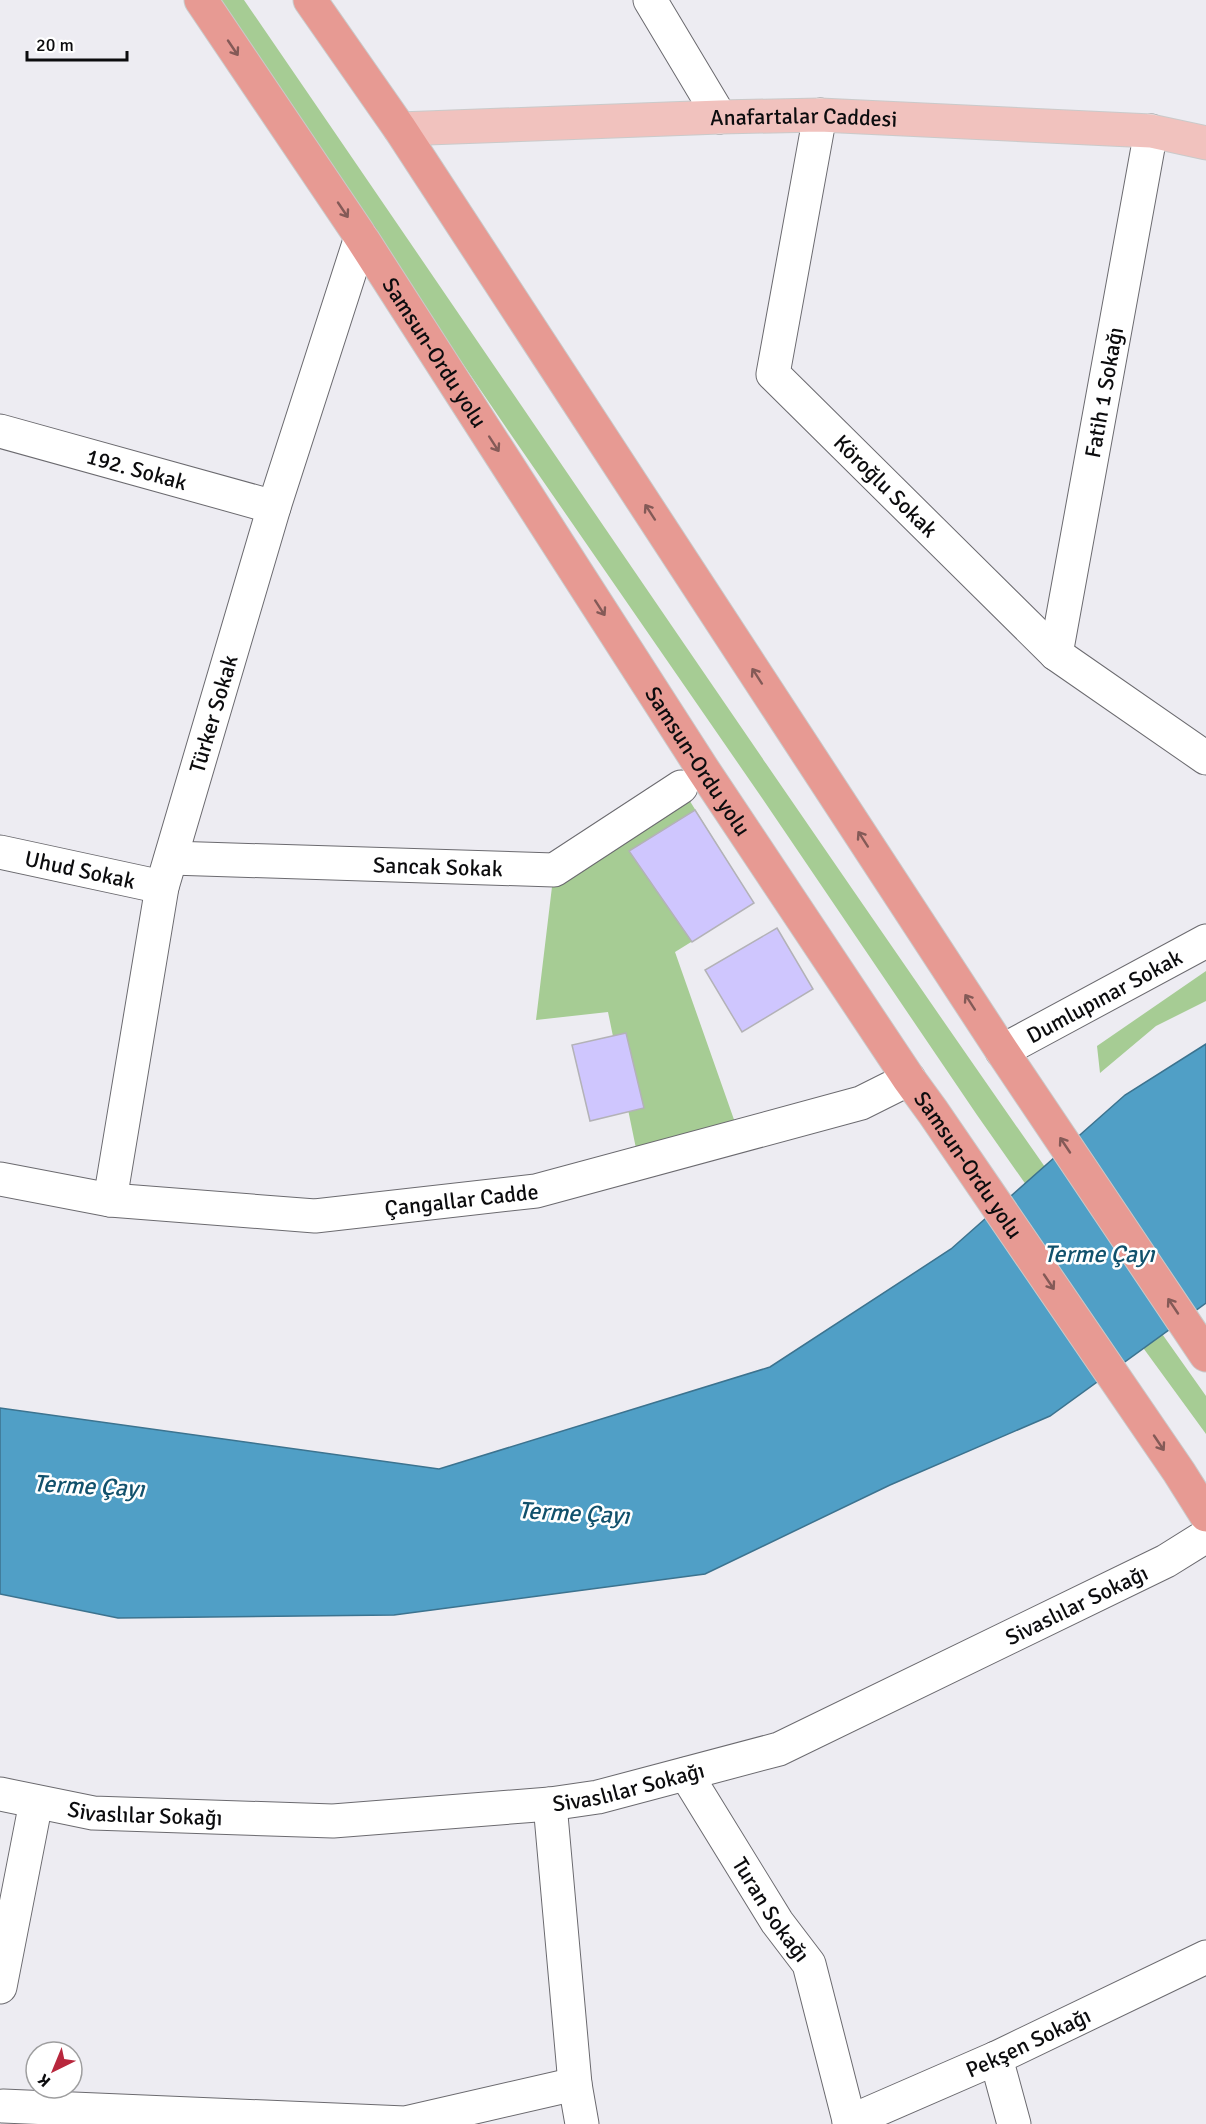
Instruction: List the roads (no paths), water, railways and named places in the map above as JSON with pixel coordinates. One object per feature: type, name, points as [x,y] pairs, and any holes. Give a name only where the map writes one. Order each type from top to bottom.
[{"type":"highway","name":"Samsun-Ordu yolu","points":[[201,0],[361,237],[696,758],[909,1079],[1206,1515]]},
{"type":"highway","points":[[310,0],[400,129],[1002,1051],[1206,1355]]},
{"type":"main road","name":"Anafartalar Caddesi","points":[[400,129],[820,115],[1150,131],[1206,143]]},
{"type":"street","points":[[650,0],[720,117]]},
{"type":"street","name":"Köroğlu Sokak","points":[[820,115],[773,374],[1056,654],[1206,758]]},
{"type":"street","name":"Fatih 1 Sokağı","points":[[1056,654],[1150,131]]},
{"type":"street","name":"Türker Sokak","points":[[110,1200],[166,872],[274,507],[361,237]]},
{"type":"street","name":"192. Sokak","points":[[0,431],[274,507]]},
{"type":"street","name":"Sancak Sokak","points":[[166,872],[554,870],[681,787]]},
{"type":"street","name":"Uhud Sokak","points":[[0,852],[166,872]]},
{"type":"street","name":"Dumlupınar Sokak","points":[[1002,1051],[1206,941]]},
{"type":"street","name":"Çangallar Cadde","points":[[0,1179],[110,1200],[315,1216],[536,1191],[861,1103],[909,1079]]},
{"type":"street","name":"Sivaslılar Sokağı","points":[[0,1794],[93,1813],[333,1821],[550,1804],[598,1797],[779,1749],[1166,1561],[1206,1536]]},
{"type":"street","name":"Turan Sokağı","points":[[686,1774],[777,1922],[809,1964],[850,2123]]},
{"type":"street","points":[[0,1987],[36,1802]]},
{"type":"street","points":[[550,1804],[575,2084],[582,2124]]},
{"type":"street","name":"Pekşen Sokağı","points":[[850,2123],[996,2058],[1206,1957]]},
{"type":"street","points":[[996,2058],[1014,2124]]},
{"type":"street","points":[[4,2105],[405,2123],[575,2084]]},
{"type":"water","name":"Terme Çayı","points":[[1206,1044],[1206,1303],[1050,1416],[890,1485],[705,1574],[394,1615],[118,1618],[0,1594],[0,1408],[439,1469],[770,1367],[951,1249],[1125,1095]]}]
